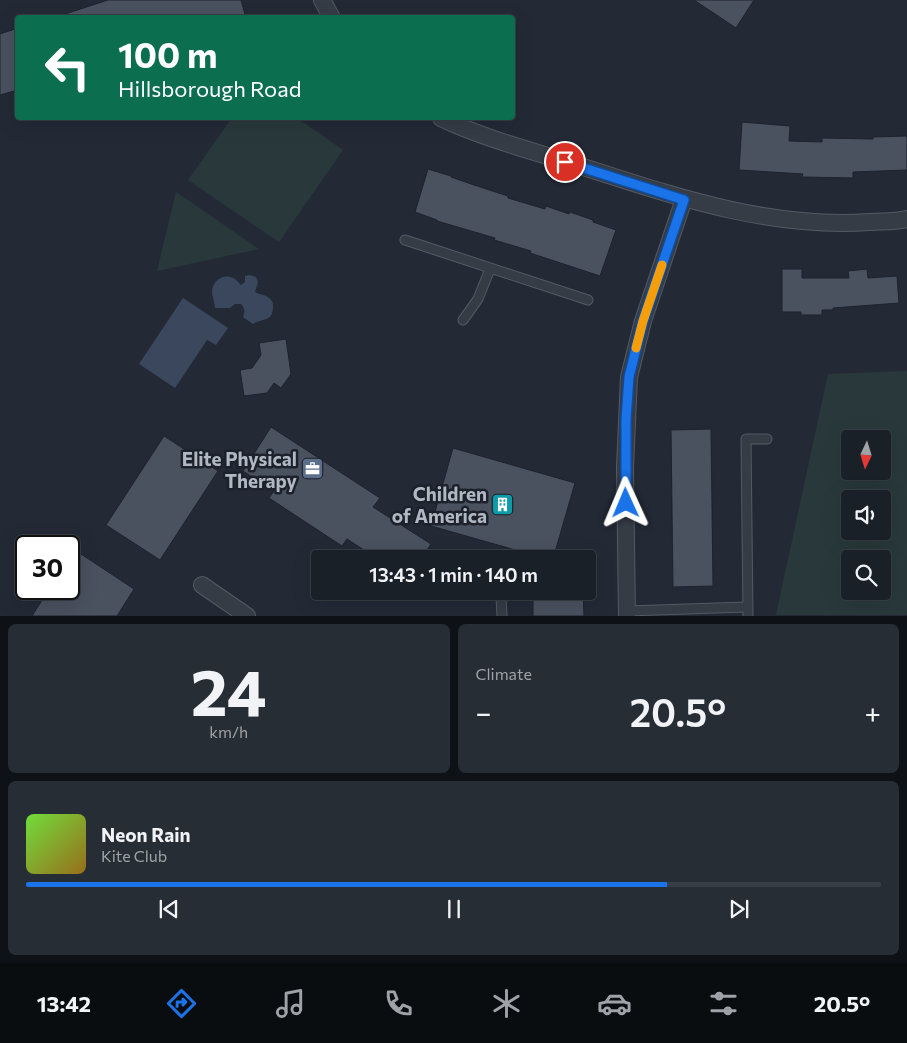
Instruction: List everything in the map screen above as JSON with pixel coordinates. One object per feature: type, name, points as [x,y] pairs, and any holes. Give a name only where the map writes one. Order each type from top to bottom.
[{"type":"street","points":[[322,0],[330,15]]},
{"type":"street","points":[[445,120],[492,138],[684,200],[750,215],[796,222],[846,224],[907,219]]},
{"type":"street","points":[[627,613],[625,467],[629,377],[643,321],[684,200]]},
{"type":"street","points":[[202,585],[247,616]]},
{"type":"lane","points":[[405,240],[588,300]]},
{"type":"lane","points":[[463,320],[478,300],[490,268]]},
{"type":"lane","points":[[627,613],[748,611],[746,439],[767,439]]},
{"type":"lane","points":[[501,600],[502,616]]},
{"type":"shaded area","points":[[231,120],[300,120],[343,150],[279,242],[188,180]]},
{"type":"shaded area","points":[[176,192],[259,249],[157,271]]},
{"type":"shaded area","points":[[907,371],[907,615],[776,615],[828,374]]},
{"type":"water","points":[[245,276],[256,277],[258,282],[255,292],[268,297],[273,304],[273,312],[269,317],[253,324],[243,317],[244,310],[241,304],[235,304],[230,308],[215,308],[212,292],[214,284],[220,278],[231,277],[241,285],[245,282]]},
{"type":"water","points":[[183,298],[228,328],[216,345],[207,340],[175,388],[139,364]]},
{"type":"building","points":[[108,0],[241,0],[245,15],[65,15]]},
{"type":"building","points":[[694,0],[754,0],[736,28]]},
{"type":"building","points":[[15,29],[15,91],[0,95],[0,34]]},
{"type":"building","points":[[742,122],[790,126],[789,141],[822,142],[822,138],[873,139],[873,137],[907,136],[907,170],[853,172],[853,178],[802,177],[803,174],[739,170]]},
{"type":"building","points":[[428,169],[508,196],[508,198],[545,209],[546,206],[569,214],[570,212],[616,230],[600,276],[494,240],[495,238],[437,221],[415,212]]},
{"type":"building","points":[[782,269],[802,269],[802,278],[849,278],[848,271],[867,269],[868,278],[897,276],[899,303],[833,308],[833,310],[822,310],[822,315],[801,315],[801,312],[782,312]]},
{"type":"building","points":[[286,339],[291,374],[281,388],[274,383],[267,393],[244,396],[240,370],[252,368],[261,355],[259,343]]},
{"type":"building","points":[[271,427],[380,498],[373,507],[431,544],[427,550],[364,550],[347,539],[342,546],[269,498],[274,491],[243,471]]},
{"type":"building","points":[[711,429],[713,586],[673,587],[671,430]]},
{"type":"building","points":[[164,436],[218,471],[160,560],[106,525]]},
{"type":"building","name":"Children of America","points":[[453,448],[575,483],[556,550],[515,550],[431,526]]},
{"type":"building","points":[[80,553],[134,589],[117,616],[32,616],[42,600],[80,600]]},
{"type":"building","points":[[533,600],[583,600],[584,616],[533,616]]},
{"type":"slow traffic","points":[[636,348],[662,265]]},
{"type":"place","name":"Elite Physical Therapy","points":[[313,469]]},
{"type":"place","name":"Children of America","points":[[503,504]]},
{"type":"route","points":[[565,162],[684,200],[643,321],[629,377],[626,419],[626,503]]}]
